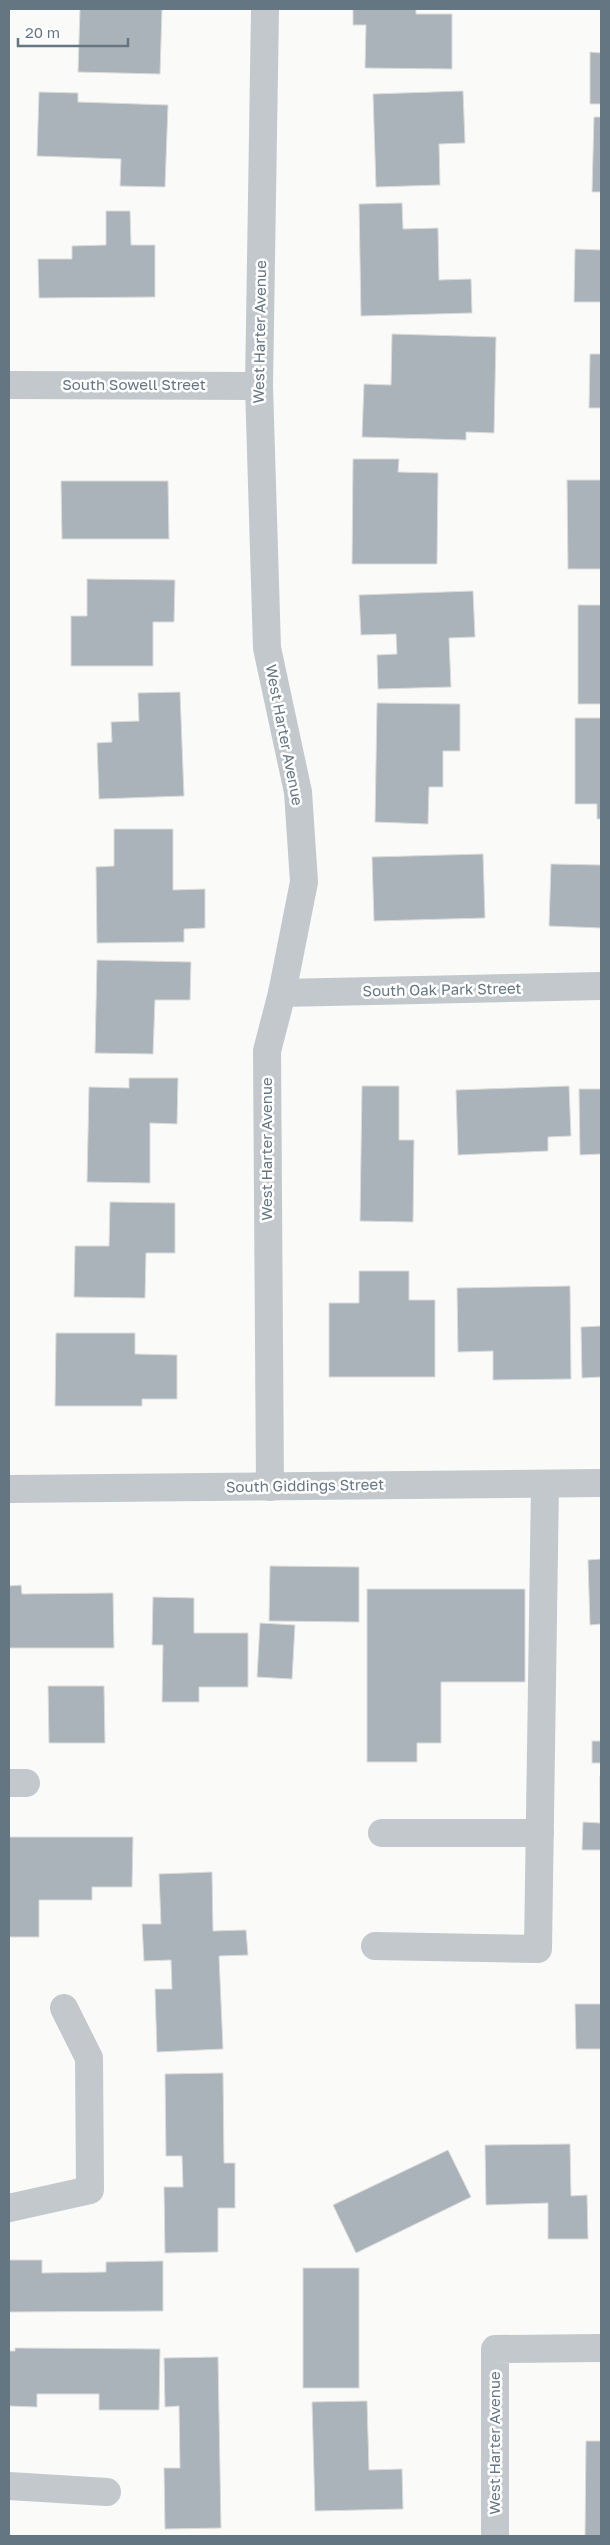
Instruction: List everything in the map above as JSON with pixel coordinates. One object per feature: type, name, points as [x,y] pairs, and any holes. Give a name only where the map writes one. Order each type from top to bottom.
[{"type":"street","name":"West Harter Avenue","points":[[265,9],[259,386],[266,648],[298,792],[304,882],[282,994],[266,1051],[270,1486]]},
{"type":"street","name":"South Sowell Street","points":[[9,385],[259,386]]},
{"type":"street","name":"South Oak Park Street","points":[[282,994],[601,986]]},
{"type":"street","name":"South Giddings Street","points":[[9,1489],[601,1483]]},
{"type":"street","points":[[375,1946],[538,1949],[545,1484]]},
{"type":"street","points":[[382,1833],[540,1833]]},
{"type":"street","points":[[9,2208],[90,2190],[89,2058],[64,2008]]},
{"type":"street","name":"West Harter Avenue","points":[[495,2536],[495,2349],[601,2348]]},
{"type":"street","points":[[9,2486],[107,2492]]},
{"type":"building","points":[[80,9],[162,9],[160,74],[78,72]]},
{"type":"building","points":[[353,9],[416,9],[416,14],[452,14],[452,69],[365,68],[366,25],[353,25]]},
{"type":"building","points":[[590,52],[601,53],[601,104],[590,104]]},
{"type":"building","points":[[463,91],[465,143],[439,144],[440,185],[376,187],[373,94]]},
{"type":"building","points":[[39,92],[78,93],[78,102],[168,105],[165,187],[120,186],[121,159],[37,156]]},
{"type":"building","points":[[594,117],[601,117],[601,192],[592,192]]},
{"type":"building","points":[[402,203],[403,229],[438,228],[439,280],[471,279],[472,313],[361,316],[359,204]]},
{"type":"building","points":[[106,211],[130,211],[131,245],[155,245],[155,297],[39,298],[38,259],[72,259],[72,246],[106,245]]},
{"type":"building","points":[[575,249],[601,250],[601,302],[574,302]]},
{"type":"building","points":[[392,334],[496,337],[494,433],[466,432],[466,440],[362,437],[364,384],[391,385]]},
{"type":"building","points":[[590,354],[601,354],[601,408],[589,408]]},
{"type":"building","points":[[353,459],[399,459],[398,472],[438,473],[437,564],[352,564]]},
{"type":"building","points":[[567,480],[601,480],[601,569],[568,569]]},
{"type":"building","points":[[61,481],[168,481],[169,539],[62,539]]},
{"type":"building","points":[[87,579],[175,580],[174,622],[153,622],[153,666],[71,666],[71,616],[87,616]]},
{"type":"building","points":[[473,591],[475,637],[449,638],[451,687],[378,689],[377,655],[397,654],[396,634],[361,635],[359,595]]},
{"type":"building","points":[[578,605],[601,605],[601,704],[578,704]]},
{"type":"building","points":[[180,692],[184,796],[99,799],[97,743],[112,742],[111,722],[139,721],[138,693]]},
{"type":"building","points":[[377,703],[460,704],[460,751],[443,751],[443,787],[429,787],[428,824],[375,822]]},
{"type":"building","points":[[575,718],[601,718],[601,819],[597,819],[597,804],[575,804]]},
{"type":"building","points":[[114,829],[173,829],[173,890],[205,889],[205,928],[184,929],[184,942],[97,943],[96,867],[114,866]]},
{"type":"building","points":[[483,854],[485,918],[374,921],[372,857]]},
{"type":"building","points":[[551,864],[601,865],[601,928],[549,926]]},
{"type":"building","points":[[97,960],[191,962],[190,1000],[155,1000],[153,1054],[95,1053]]},
{"type":"building","points":[[129,1078],[178,1078],[177,1124],[150,1123],[150,1183],[87,1182],[89,1087],[129,1088]]},
{"type":"building","points":[[362,1086],[399,1086],[399,1140],[414,1140],[413,1222],[360,1221]]},
{"type":"building","points":[[569,1086],[571,1136],[548,1137],[548,1151],[458,1155],[456,1090]]},
{"type":"building","points":[[579,1089],[601,1089],[601,1154],[580,1155]]},
{"type":"building","points":[[110,1202],[175,1203],[175,1253],[146,1253],[145,1298],[74,1297],[75,1246],[109,1246]]},
{"type":"building","points":[[359,1271],[409,1271],[409,1300],[435,1300],[435,1377],[329,1377],[329,1303],[359,1303]]},
{"type":"building","points":[[570,1286],[571,1379],[493,1380],[493,1351],[458,1352],[457,1288]]},
{"type":"building","points":[[601,1326],[601,1377],[582,1378],[581,1327]]},
{"type":"building","points":[[56,1333],[135,1333],[135,1354],[177,1355],[177,1399],[142,1399],[142,1406],[55,1406]]},
{"type":"building","points":[[601,1559],[601,1624],[590,1625],[588,1560]]},
{"type":"building","points":[[270,1566],[359,1567],[359,1622],[269,1621]]},
{"type":"building","points":[[21,1585],[22,1594],[113,1593],[114,1648],[9,1648],[9,1586]]},
{"type":"building","points":[[367,1589],[525,1589],[525,1682],[441,1682],[441,1743],[417,1743],[417,1762],[367,1762]]},
{"type":"building","points":[[153,1597],[194,1598],[194,1633],[248,1633],[248,1687],[199,1687],[199,1702],[162,1702],[163,1645],[152,1645]]},
{"type":"building","points":[[260,1623],[295,1625],[292,1679],[257,1677]]},
{"type":"building","points":[[48,1686],[104,1686],[105,1743],[49,1743]]},
{"type":"building","points":[[592,1741],[601,1741],[601,1763],[592,1763]]},
{"type":"building","points":[[600,1776],[601,1850],[582,1850],[583,1822],[600,1823]]},
{"type":"building","points":[[9,1837],[133,1837],[132,1887],[92,1887],[92,1900],[39,1900],[39,1937],[9,1937]]},
{"type":"building","points":[[212,1872],[213,1931],[246,1930],[248,1955],[219,1956],[223,2049],[157,2052],[155,1989],[172,1989],[171,1960],[144,1961],[142,1924],[161,1924],[159,1874]]},
{"type":"building","points":[[575,2004],[601,2004],[601,2049],[576,2049]]},
{"type":"building","points":[[223,2073],[224,2163],[235,2163],[235,2208],[218,2208],[218,2252],[165,2253],[164,2187],[183,2187],[182,2156],[166,2156],[165,2074]]},
{"type":"building","points":[[570,2144],[571,2196],[587,2195],[588,2239],[548,2239],[548,2203],[486,2205],[485,2145]]},
{"type":"building","points":[[448,2150],[471,2197],[356,2253],[333,2205]]},
{"type":"building","points":[[9,2260],[42,2260],[42,2273],[106,2272],[106,2262],[163,2261],[163,2311],[9,2312]]},
{"type":"building","points":[[303,2268],[359,2268],[359,2388],[303,2388]]},
{"type":"building","points":[[15,2348],[160,2349],[159,2410],[99,2410],[99,2394],[37,2394],[37,2407],[10,2406],[9,2417],[9,2351],[15,2351]]},
{"type":"building","points":[[218,2357],[221,2528],[165,2529],[164,2468],[180,2468],[179,2406],[165,2407],[164,2358]]},
{"type":"building","points":[[367,2401],[369,2470],[402,2469],[403,2509],[315,2511],[312,2402]]},
{"type":"building","points":[[586,2441],[601,2441],[601,2536],[585,2536]]}]
